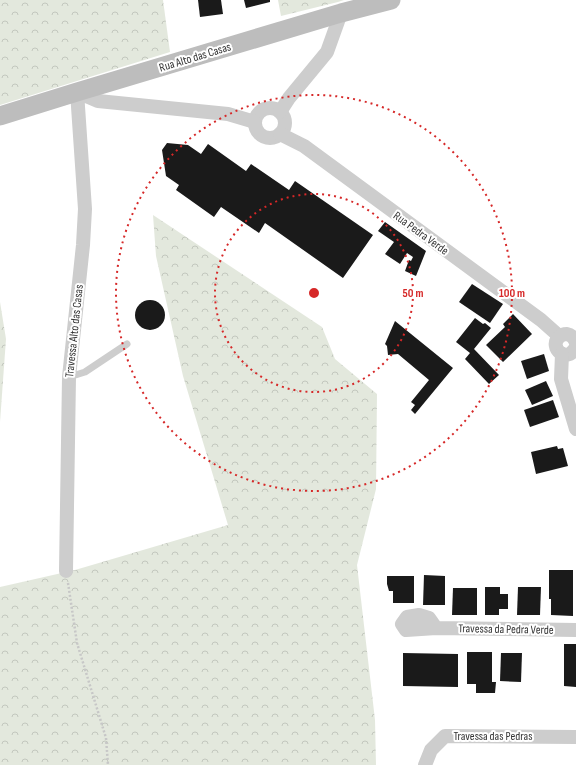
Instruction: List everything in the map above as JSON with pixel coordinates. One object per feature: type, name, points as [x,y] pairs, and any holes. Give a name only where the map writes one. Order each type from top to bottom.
[{"type":"main road","name":"Rua Alto das Casas","points":[[0,116],[341,13],[386,1]]},
{"type":"street","points":[[280,112],[289,98],[328,52],[341,13]]},
{"type":"street","points":[[77,92],[98,101],[228,114],[255,122]]},
{"type":"street","name":"Travessa Alto das Casas","points":[[66,571],[69,377],[83,245],[85,209],[77,92]]},
{"type":"street","points":[[267,108],[280,112],[285,120],[285,126],[280,134],[276,137],[270,138],[261,135],[257,131],[255,122],[258,113],[267,108]]},
{"type":"street","name":"Rua Pedra Verde","points":[[280,134],[304,146],[541,320],[559,336]]},
{"type":"street","points":[[576,342],[572,336],[564,334],[559,336],[555,344],[558,352],[566,355],[574,351],[576,347]]},
{"type":"street","points":[[562,354],[561,379],[576,429]]},
{"type":"street","name":"Travessa da Pedra Verde","points":[[436,628],[576,630]]},
{"type":"street","name":"Travessa das Pedras","points":[[424,765],[431,750],[445,736],[576,737]]},
{"type":"lane","points":[[69,377],[85,372],[127,344]]},
{"type":"path","points":[[66,571],[77,643],[106,738],[108,765]]},
{"type":"green space","points":[[0,0],[163,0],[170,52],[0,105]]},
{"type":"green space","points":[[278,0],[344,0],[281,16]]},
{"type":"green space","points":[[153,215],[322,327],[335,359],[377,394],[376,489],[357,565],[375,720],[376,765],[0,765],[0,587],[75,570],[228,525],[183,376],[156,256]]},
{"type":"green space","points":[[0,302],[6,339],[0,422]]},
{"type":"building","points":[[198,0],[221,0],[223,14],[200,17]]},
{"type":"building","points":[[244,0],[270,0],[270,2],[246,8]]},
{"type":"building","points":[[167,143],[188,145],[201,154],[208,144],[246,171],[251,164],[289,190],[295,181],[373,235],[343,278],[265,223],[259,233],[221,207],[214,217],[176,190],[179,185],[166,176],[162,150]]},
{"type":"building","points":[[385,222],[426,251],[416,276],[405,271],[409,260],[411,261],[413,257],[407,253],[400,264],[385,254],[394,242],[378,231]]},
{"type":"building","points":[[472,284],[503,304],[490,323],[459,302]]},
{"type":"building","points":[[150,300],[161,304],[165,315],[161,326],[150,330],[139,326],[135,315],[139,304]]},
{"type":"building","points":[[513,314],[532,334],[503,362],[486,345],[505,327],[503,324]]},
{"type":"building","points":[[475,318],[491,328],[474,349],[499,375],[489,384],[465,359],[470,353],[456,342]]},
{"type":"building","points":[[395,321],[453,368],[415,414],[411,410],[415,405],[411,402],[429,380],[398,354],[388,355],[387,346],[385,344]]},
{"type":"building","points":[[544,354],[549,371],[527,379],[521,361]]},
{"type":"building","points":[[546,381],[553,396],[532,405],[525,390]]},
{"type":"building","points":[[553,400],[559,417],[530,427],[524,410]]},
{"type":"building","points":[[557,446],[558,449],[563,448],[568,466],[536,474],[531,452]]},
{"type":"building","points":[[549,570],[573,570],[573,616],[551,615],[551,599],[549,599]]},
{"type":"building","points":[[424,575],[445,576],[445,605],[423,605]]},
{"type":"building","points":[[387,576],[414,576],[414,603],[393,603],[393,591],[389,591]]},
{"type":"building","points":[[485,587],[500,587],[500,594],[508,594],[508,609],[499,609],[499,615],[485,615]]},
{"type":"building","points":[[518,587],[541,587],[540,615],[517,615]]},
{"type":"building","points":[[453,588],[477,588],[477,615],[452,615]]},
{"type":"building","points":[[564,644],[576,644],[576,687],[564,686]]},
{"type":"building","points":[[467,652],[492,652],[492,682],[496,682],[495,693],[476,693],[476,684],[467,684]]},
{"type":"building","points":[[403,653],[458,654],[458,687],[403,686]]},
{"type":"building","points":[[501,653],[522,653],[521,682],[500,681]]}]
